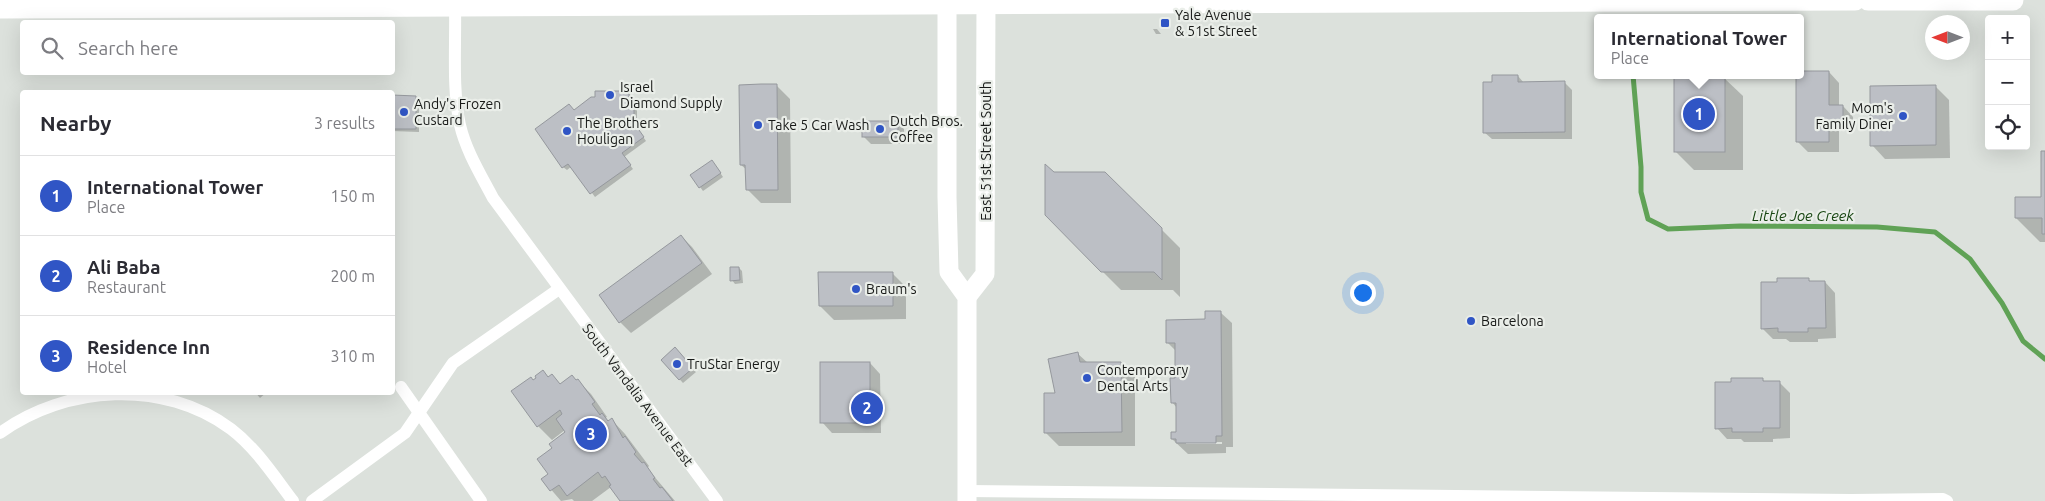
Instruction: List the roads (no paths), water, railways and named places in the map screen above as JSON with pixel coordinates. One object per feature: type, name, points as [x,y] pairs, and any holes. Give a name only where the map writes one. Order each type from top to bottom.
[{"type":"main road","points":[[0,8],[240,3],[456,6],[572,2],[1855,0]]},
{"type":"main road","points":[[1868,0],[2013,0]]},
{"type":"main road","name":"East 51st Street South","points":[[967,296],[985,274],[986,1]]},
{"type":"main road","points":[[946,2],[946,139],[949,272],[967,296],[967,496]]},
{"type":"street","name":"South Vandalia Avenue East","points":[[456,6],[457,96],[460,124],[467,146],[492,198],[717,501]]},
{"type":"street","points":[[312,501],[405,433],[453,363],[559,289]]},
{"type":"street","points":[[401,386],[481,501]]},
{"type":"street","points":[[0,433],[36,412],[72,400],[96,395]]},
{"type":"street","points":[[134,395],[158,398],[187,406],[208,415],[231,430],[254,450],[293,501]]},
{"type":"street","points":[[967,496],[1943,499],[1947,501]]},
{"type":"waterway","name":"Little Joe Creek","points":[[1633,79],[1641,167],[1641,192],[1648,219],[1668,229],[1740,226],[1877,227],[1935,232],[1970,259],[2002,303],[2023,341],[2045,359]]},
{"type":"place","name":"Yale Avenue & 51st Street","points":[[1165,23]]},
{"type":"place","name":"Israel Diamond Supply","points":[[610,95]]},
{"type":"place","name":"Andy's Frozen Custard","points":[[404,112]]},
{"type":"place","name":"International Tower","points":[[1699,114]]},
{"type":"place","name":"Mom's Family Diner","points":[[1903,116]]},
{"type":"place","name":"Take 5 Car Wash","points":[[758,125]]},
{"type":"place","name":"Dutch Bros. Coffee","points":[[880,129]]},
{"type":"place","name":"The Brothers Houligan","points":[[567,131]]},
{"type":"place","name":"Braum's","points":[[856,289]]},
{"type":"place","name":"Barcelona","points":[[1471,321]]},
{"type":"place","name":"TruStar Energy","points":[[677,364]]},
{"type":"place","name":"Contemporary Dental Arts","points":[[1087,378]]},
{"type":"place","name":"Ali Baba","points":[[867,408]]},
{"type":"place","name":"Residence Inn","points":[[591,434]]}]
